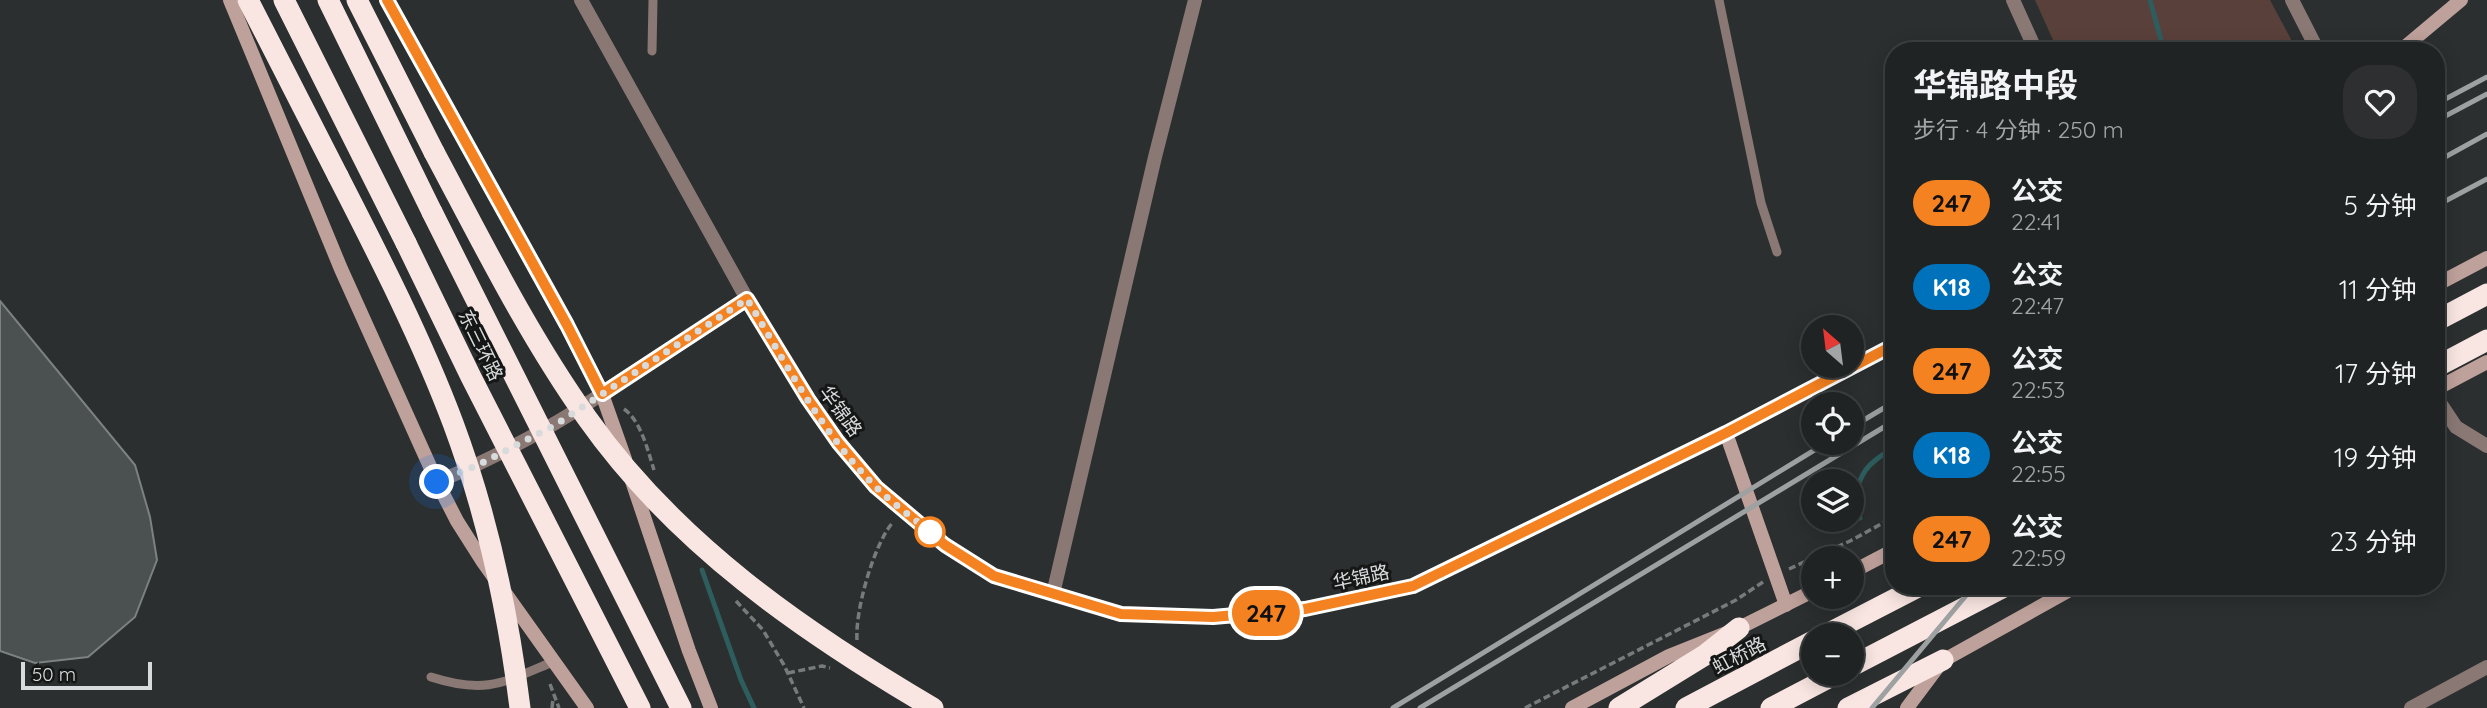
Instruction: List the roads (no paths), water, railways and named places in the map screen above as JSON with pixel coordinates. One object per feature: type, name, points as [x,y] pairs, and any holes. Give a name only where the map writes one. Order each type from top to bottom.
[{"type":"highway","points":[[248,0],[412,327],[454,424],[496,567],[520,708]]},
{"type":"highway","name":"东三环路","points":[[284,0],[477,389],[640,708]]},
{"type":"highway","name":"东三环路","points":[[328,0],[681,708]]},
{"type":"highway","points":[[357,0],[434,152],[545,355],[587,419],[634,477],[718,562],[761,596],[815,634],[933,708]]},
{"type":"highway","points":[[2445,316],[2487,294]]},
{"type":"highway","points":[[2445,362],[2487,340]]},
{"type":"highway","points":[[1848,623],[1903,595]]},
{"type":"highway","points":[[1864,660],[1989,595]]},
{"type":"highway","points":[[1619,708],[1705,655],[1740,628]]},
{"type":"highway","name":"虹桥路","points":[[1686,708],[1801,647]]},
{"type":"highway","points":[[1848,708],[1943,660]]},
{"type":"highway","points":[[1771,708],[1813,686]]},
{"type":"main road","points":[[230,0],[341,269],[437,482],[457,521],[483,562],[587,708]]},
{"type":"main road","points":[[387,0],[567,325],[602,394],[688,651],[711,708]]},
{"type":"main road","points":[[2411,42],[2461,0]]},
{"type":"main road","points":[[2445,280],[2487,258]]},
{"type":"main road","points":[[602,394],[747,299]]},
{"type":"main road","name":"华锦路","points":[[747,299],[808,399],[838,442],[876,487],[945,545],[994,576],[1121,614],[1213,617],[1305,609],[1413,586],[1726,433],[1885,350]]},
{"type":"main road","points":[[2445,384],[2487,362]]},
{"type":"main road","points":[[1726,433],[1786,605]]},
{"type":"main road","points":[[1864,566],[1885,555]]},
{"type":"main road","points":[[1863,708],[2061,595]]},
{"type":"main road","points":[[1572,708],[1669,656],[1740,628],[1801,598]]},
{"type":"main road","points":[[1907,708],[1943,660]]},
{"type":"street","points":[[581,0],[747,299]]},
{"type":"street","points":[[1053,594],[1155,157],[1195,0]]},
{"type":"street","points":[[2013,0],[2032,42]]},
{"type":"street","points":[[2292,0],[2313,42]]},
{"type":"street","points":[[437,482],[480,464],[555,425],[602,394]]},
{"type":"street","points":[[2445,410],[2456,427],[2487,446]]},
{"type":"street","points":[[2411,708],[2487,667]]},
{"type":"lane","points":[[652,51],[653,0]]},
{"type":"lane","points":[[1719,0],[1761,202],[1777,252]]},
{"type":"lane","points":[[431,677],[457,685],[483,687],[555,661]]},
{"type":"waterway","points":[[2150,0],[2162,42]]},
{"type":"waterway","points":[[1864,472],[1885,454]]},
{"type":"waterway","points":[[702,570],[741,680],[754,708]]},
{"type":"railway","points":[[2445,99],[2487,77]]},
{"type":"railway","points":[[2445,116],[2487,94]]},
{"type":"railway","points":[[2445,157],[2487,134]]},
{"type":"railway","points":[[2445,201],[2487,179]]},
{"type":"railway","points":[[1864,420],[1885,407]]},
{"type":"railway","points":[[1420,708],[1885,426]]},
{"type":"railway","points":[[1393,708],[1806,455]]},
{"type":"railway","points":[[1872,708],[1966,595]]}]
